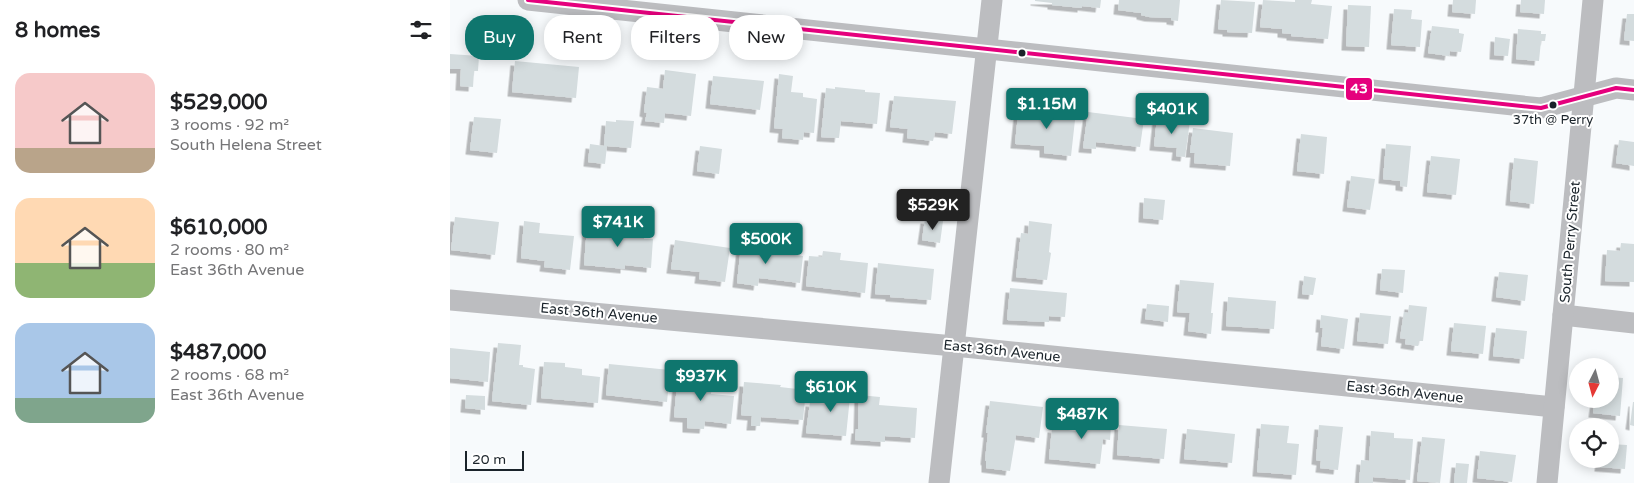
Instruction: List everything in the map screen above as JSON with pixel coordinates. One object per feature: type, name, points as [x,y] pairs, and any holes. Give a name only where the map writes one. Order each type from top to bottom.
[{"type":"street","points":[[528,0],[1541,108],[1616,88],[1634,90]]},
{"type":"street","points":[[939,483],[992,0]]},
{"type":"street","name":"South Perry Street","points":[[1547,483],[1593,0]]},
{"type":"street","name":"East 36th Avenue","points":[[450,300],[954,346],[1554,407]]},
{"type":"street","points":[[1563,315],[1634,323]]},
{"type":"building","points":[[1035,0],[1101,0],[1100,8],[1082,6],[1082,8],[1052,5],[1052,3]]},
{"type":"building","points":[[1119,0],[1180,0],[1178,21],[1171,20],[1171,18],[1149,17],[1141,15],[1141,13],[1118,10]]},
{"type":"building","points":[[1221,0],[1255,2],[1252,33],[1227,32],[1227,30],[1218,29]]},
{"type":"building","points":[[1263,0],[1295,2],[1295,0],[1312,0],[1311,4],[1332,6],[1328,39],[1291,36],[1291,34],[1282,33],[1282,29],[1260,27]]},
{"type":"building","points":[[1453,0],[1476,0],[1475,14],[1452,12]]},
{"type":"building","points":[[1521,0],[1545,0],[1544,14],[1520,12]]},
{"type":"building","points":[[1348,5],[1371,6],[1369,47],[1346,46]]},
{"type":"building","points":[[1394,9],[1412,10],[1411,19],[1422,20],[1420,47],[1391,45]]},
{"type":"building","points":[[1627,14],[1634,14],[1634,41],[1624,40]]},
{"type":"building","points":[[1432,26],[1459,29],[1459,33],[1464,34],[1461,52],[1450,51],[1449,56],[1428,53]]},
{"type":"building","points":[[1518,29],[1541,31],[1541,34],[1546,34],[1545,41],[1541,41],[1539,61],[1516,59]]},
{"type":"building","points":[[1495,37],[1510,39],[1508,56],[1494,55]]},
{"type":"building","points":[[450,54],[465,55],[465,60],[479,60],[478,71],[474,71],[473,87],[460,86],[461,69],[450,69]]},
{"type":"building","points":[[515,61],[579,67],[576,98],[512,92]]},
{"type":"building","points":[[665,70],[696,74],[691,116],[665,113],[664,123],[645,121],[647,113],[644,112],[647,87],[663,89]]},
{"type":"building","points":[[779,74],[793,76],[791,92],[803,93],[803,97],[817,99],[814,133],[804,132],[803,140],[782,138],[783,129],[774,128]]},
{"type":"building","points":[[713,76],[764,81],[760,110],[710,104]]},
{"type":"building","points":[[835,87],[880,93],[877,124],[841,121],[839,138],[821,137],[826,88],[835,89]]},
{"type":"building","points":[[894,96],[956,101],[952,134],[935,132],[933,141],[907,138],[908,129],[890,127]]},
{"type":"building","points":[[1019,105],[1035,107],[1034,114],[1047,115],[1047,108],[1076,111],[1071,156],[1044,153],[1044,146],[1015,144]]},
{"type":"building","points":[[1088,112],[1144,119],[1140,147],[1096,142],[1096,149],[1083,148]]},
{"type":"building","points":[[474,117],[501,119],[497,153],[470,150]]},
{"type":"building","points":[[1157,118],[1190,121],[1185,157],[1176,156],[1177,148],[1154,146]]},
{"type":"building","points":[[616,120],[634,121],[631,148],[607,146],[605,164],[588,162],[590,144],[604,146],[606,121],[616,122]]},
{"type":"building","points":[[1193,128],[1233,133],[1230,166],[1194,163],[1195,153],[1190,153]]},
{"type":"building","points":[[1301,134],[1327,137],[1324,174],[1297,171]]},
{"type":"building","points":[[1619,140],[1634,142],[1634,166],[1616,163]]},
{"type":"building","points":[[1386,144],[1411,146],[1407,187],[1400,186],[1400,181],[1383,179]]},
{"type":"building","points":[[700,146],[722,149],[719,174],[697,171]]},
{"type":"building","points":[[1431,156],[1460,159],[1456,195],[1427,192]]},
{"type":"building","points":[[1514,158],[1538,161],[1534,204],[1510,201]]},
{"type":"building","points":[[1351,176],[1375,179],[1370,210],[1347,207]]},
{"type":"building","points":[[1144,198],[1165,200],[1163,220],[1143,218]]},
{"type":"building","points":[[455,217],[499,222],[495,255],[451,250]]},
{"type":"building","points":[[622,219],[634,220],[633,233],[645,234],[644,239],[653,239],[651,268],[625,265],[625,269],[584,265],[587,227],[603,228],[603,232],[621,233]]},
{"type":"building","points":[[925,219],[943,221],[940,243],[922,240]]},
{"type":"building","points":[[524,221],[540,223],[539,233],[574,236],[570,270],[544,267],[545,261],[521,258]]},
{"type":"building","points":[[1029,221],[1052,224],[1049,252],[1051,253],[1047,280],[1016,277],[1021,233],[1028,234]]},
{"type":"building","points":[[742,237],[762,239],[760,251],[803,256],[800,283],[759,278],[758,286],[737,283]]},
{"type":"building","points":[[675,240],[730,248],[725,282],[699,279],[700,272],[671,269]]},
{"type":"building","points":[[1621,243],[1634,244],[1634,282],[1605,281],[1607,250],[1620,251]]},
{"type":"building","points":[[823,251],[841,253],[840,260],[868,263],[865,293],[806,286],[809,256],[822,257]]},
{"type":"building","points":[[878,263],[934,269],[931,300],[875,294]]},
{"type":"building","points":[[1382,269],[1405,270],[1403,293],[1380,290]]},
{"type":"building","points":[[1499,272],[1528,275],[1525,301],[1496,297]]},
{"type":"building","points":[[1304,276],[1316,278],[1313,295],[1302,294]]},
{"type":"building","points":[[1180,280],[1214,283],[1211,334],[1188,331],[1190,313],[1177,312]]},
{"type":"building","points":[[1010,288],[1067,293],[1065,317],[1049,316],[1049,322],[1007,320]]},
{"type":"building","points":[[1228,297],[1276,301],[1274,329],[1226,326]]},
{"type":"building","points":[[1147,304],[1169,306],[1168,322],[1145,319]]},
{"type":"building","points":[[1409,305],[1427,307],[1423,341],[1419,341],[1418,346],[1405,344],[1406,339],[1400,338],[1404,312],[1408,313]]},
{"type":"building","points":[[1360,313],[1391,316],[1388,344],[1357,341]]},
{"type":"building","points":[[1321,315],[1348,319],[1344,349],[1321,346],[1323,328],[1320,328]]},
{"type":"building","points":[[1454,323],[1486,326],[1483,354],[1451,351]]},
{"type":"building","points":[[1496,328],[1527,331],[1524,359],[1493,356]]},
{"type":"building","points":[[498,343],[521,345],[519,365],[535,369],[531,405],[492,401]]},
{"type":"building","points":[[450,348],[490,352],[488,382],[450,378]]},
{"type":"building","points":[[544,362],[565,363],[565,367],[582,369],[582,375],[600,377],[598,403],[541,398]]},
{"type":"building","points":[[609,364],[670,370],[667,402],[606,395]]},
{"type":"building","points":[[678,374],[713,377],[711,394],[734,396],[731,424],[705,421],[704,429],[687,428],[687,418],[674,417]]},
{"type":"building","points":[[1619,378],[1623,378],[1620,416],[1593,413],[1594,408],[1619,408]]},
{"type":"building","points":[[744,382],[781,385],[780,387],[806,390],[803,420],[761,417],[760,426],[751,426],[752,416],[741,415]]},
{"type":"building","points":[[830,384],[851,387],[846,436],[806,433],[810,402],[828,404]]},
{"type":"building","points":[[466,395],[485,396],[485,410],[465,408]]},
{"type":"building","points":[[859,395],[880,397],[879,405],[917,408],[915,438],[885,436],[885,442],[855,440],[856,429],[858,429]]},
{"type":"building","points":[[990,401],[1043,407],[1039,438],[1016,435],[1010,471],[986,468],[988,433],[986,433]]},
{"type":"building","points":[[1634,402],[1634,426],[1630,425]]},
{"type":"building","points":[[1086,411],[1112,414],[1110,440],[1103,439],[1100,464],[1049,459],[1052,428],[1084,432]]},
{"type":"building","points":[[1261,424],[1289,426],[1287,443],[1299,444],[1296,475],[1257,472]]},
{"type":"building","points":[[1119,425],[1167,429],[1164,459],[1117,455]]},
{"type":"building","points":[[1319,425],[1343,427],[1338,470],[1320,468],[1321,461],[1316,460]]},
{"type":"building","points":[[1187,429],[1235,434],[1232,463],[1184,459]]},
{"type":"building","points":[[1371,431],[1394,433],[1394,438],[1413,439],[1410,480],[1373,477],[1373,483],[1359,483],[1361,460],[1369,461]]},
{"type":"building","points":[[1422,437],[1445,439],[1440,483],[1417,481]]},
{"type":"building","points":[[1619,445],[1627,445],[1625,469],[1612,468],[1619,468]]},
{"type":"building","points":[[1480,451],[1516,455],[1512,482],[1477,478]]},
{"type":"building","points":[[1456,463],[1469,464],[1467,483],[1454,483]]},
{"type":"transit line","name":"43","points":[[528,0],[1541,108],[1616,88],[1634,90]]},
{"type":"place","name":"37th @ Perry","points":[[1553,105]]}]
